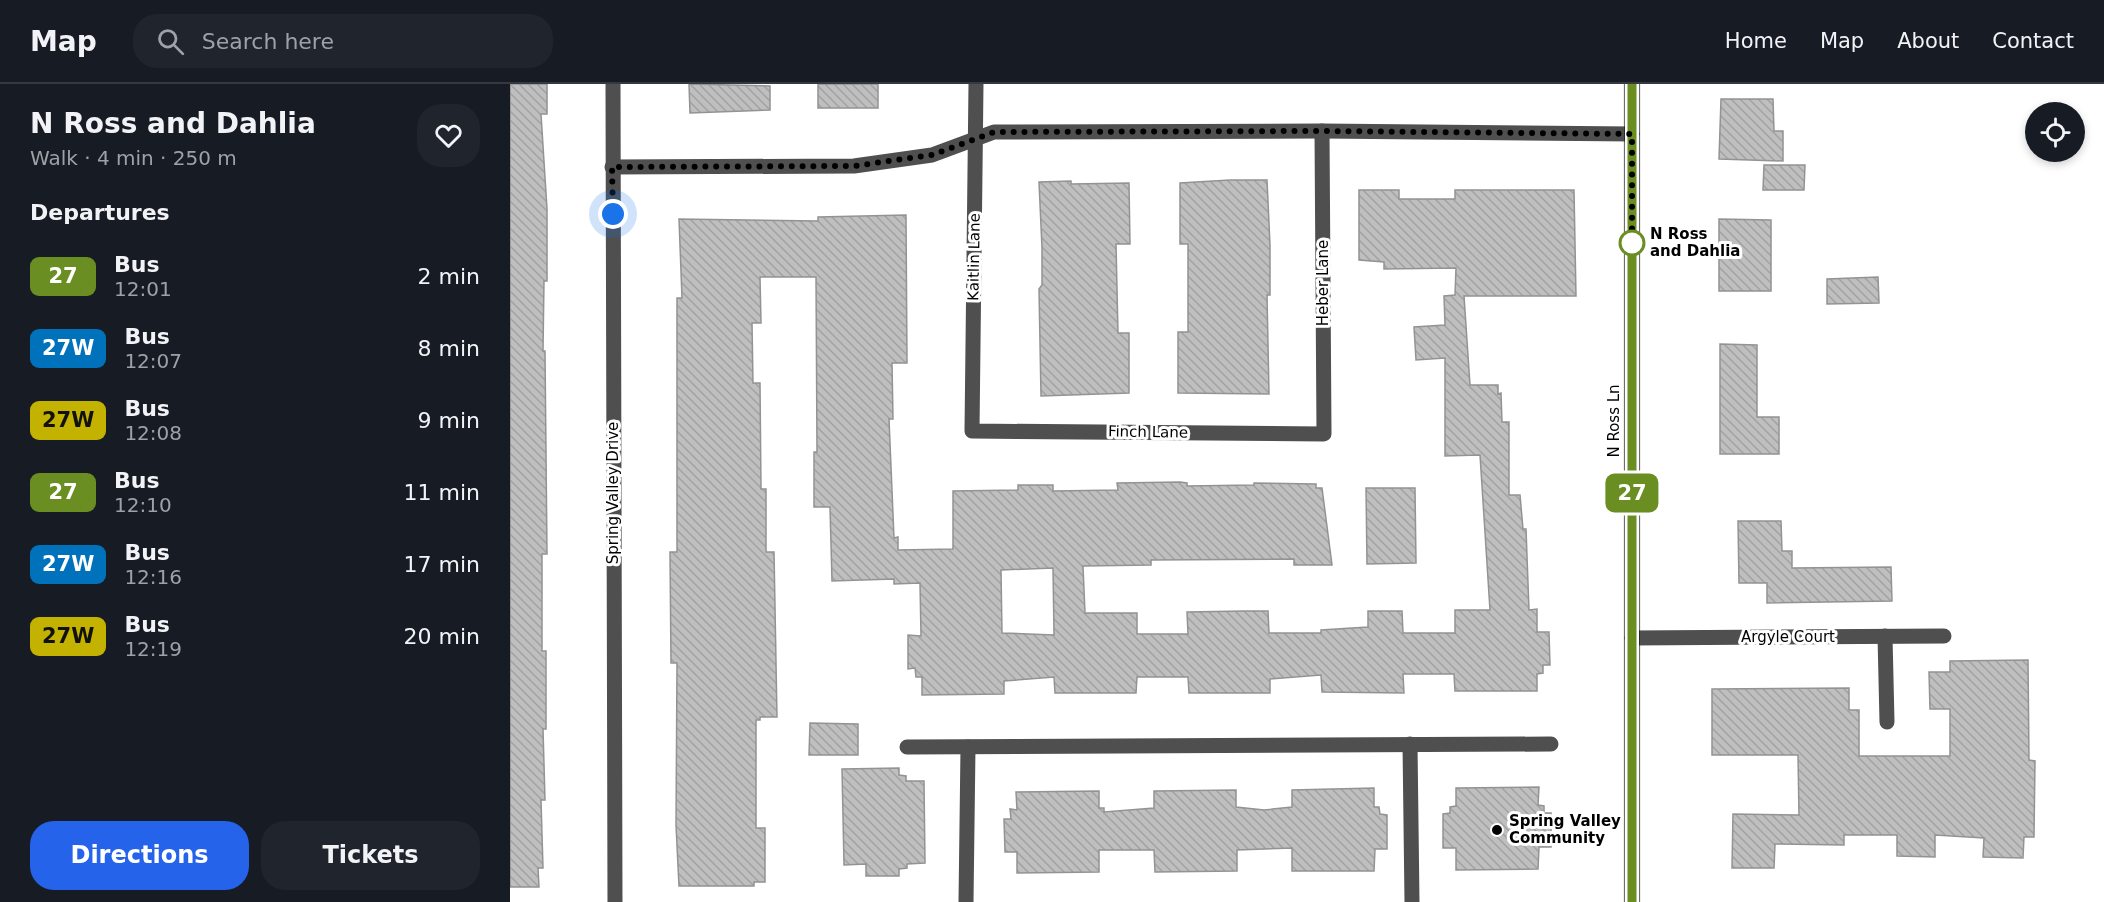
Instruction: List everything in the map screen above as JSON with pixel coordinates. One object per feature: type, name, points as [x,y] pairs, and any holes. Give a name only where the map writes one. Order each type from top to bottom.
[{"type":"main road","name":"N Ross Ln","points":[[1632,84],[1632,902]]},
{"type":"street","name":"Spring Valley Drive","points":[[613,84],[615,902]]},
{"type":"street","name":"Kaitlin Lane","points":[[972,431],[976,84]]},
{"type":"street","points":[[612,167],[854,166],[932,155],[994,132],[1323,131],[1632,134]]},
{"type":"street","name":"Heber Lane","points":[[1323,131],[1324,434]]},
{"type":"street","name":"Finch Lane","points":[[972,431],[1324,434]]},
{"type":"street","points":[[1885,636],[1887,722]]},
{"type":"street","name":"Argyle Court","points":[[1632,638],[1944,636]]},
{"type":"street","points":[[1410,744],[1412,902]]},
{"type":"street","points":[[907,747],[1551,744]]},
{"type":"street","points":[[966,902],[968,747]]},
{"type":"building","points":[[510,84],[547,84],[547,114],[541,114],[547,209],[547,281],[544,281],[543,351],[545,351],[547,554],[542,554],[542,651],[546,651],[546,729],[543,729],[545,800],[541,800],[543,868],[538,868],[539,887],[510,887]]},
{"type":"building","points":[[689,84],[770,86],[770,110],[690,113]]},
{"type":"building","points":[[818,84],[878,84],[878,108],[818,108]]},
{"type":"building","points":[[1721,99],[1773,99],[1774,131],[1783,131],[1783,161],[1719,159]]},
{"type":"building","points":[[1764,165],[1805,165],[1804,190],[1763,190]]},
{"type":"building","points":[[1267,180],[1270,245],[1270,295],[1267,295],[1269,394],[1178,393],[1178,332],[1188,332],[1188,244],[1180,244],[1180,183]]},
{"type":"building","points":[[1071,181],[1071,184],[1129,183],[1130,244],[1116,244],[1118,333],[1129,333],[1129,393],[1041,396],[1039,289],[1042,285],[1042,248],[1039,182]]},
{"type":"building","points":[[1359,190],[1399,190],[1399,199],[1455,199],[1455,190],[1574,190],[1576,296],[1464,296],[1470,385],[1498,385],[1498,394],[1501,393],[1502,422],[1509,422],[1509,495],[1520,495],[1523,529],[1526,529],[1529,610],[1537,609],[1537,632],[1549,632],[1550,665],[1543,665],[1543,673],[1537,674],[1537,691],[1455,691],[1454,674],[1403,674],[1404,693],[1322,692],[1321,675],[1270,679],[1270,693],[1189,693],[1188,677],[1137,677],[1136,693],[1055,693],[1054,677],[1004,681],[1004,694],[922,695],[922,677],[916,677],[915,668],[908,669],[908,635],[921,636],[920,583],[894,584],[894,579],[832,581],[830,507],[814,507],[814,452],[817,452],[816,277],[760,277],[761,323],[752,323],[753,383],[760,383],[761,489],[766,489],[766,552],[774,552],[777,717],[760,717],[760,720],[756,720],[756,828],[765,828],[765,882],[754,882],[754,886],[679,886],[676,825],[677,663],[671,663],[670,552],[677,552],[677,298],[682,298],[679,219],[818,221],[818,217],[906,215],[907,363],[892,363],[893,419],[889,419],[894,538],[898,537],[898,550],[953,549],[953,491],[1018,490],[1018,485],[1053,485],[1053,491],[1118,490],[1117,483],[1180,482],[1187,483],[1187,486],[1254,485],[1254,483],[1316,484],[1316,488],[1322,488],[1332,565],[1294,565],[1294,559],[1151,560],[1151,565],[1083,566],[1085,613],[1137,613],[1137,634],[1188,634],[1187,612],[1244,611],[1268,611],[1269,633],[1321,633],[1321,630],[1368,627],[1368,611],[1402,611],[1403,633],[1455,633],[1455,610],[1490,610],[1480,455],[1445,456],[1445,358],[1416,360],[1414,327],[1445,325],[1444,296],[1455,295],[1456,268],[1384,269],[1384,262],[1359,260]],"holes":[[[1053,568],[1054,635],[1002,633],[1001,570]]]},
{"type":"building","points":[[1719,219],[1771,220],[1771,291],[1719,291]]},
{"type":"building","points":[[1878,277],[1879,303],[1827,304],[1827,279]]},
{"type":"building","points":[[1720,344],[1757,345],[1757,417],[1779,417],[1779,454],[1720,454]]},
{"type":"building","points":[[1366,488],[1415,488],[1416,563],[1367,564]]},
{"type":"building","points":[[1738,521],[1781,521],[1782,551],[1792,551],[1792,568],[1891,567],[1892,601],[1767,603],[1767,583],[1739,583]]},
{"type":"building","points":[[2028,660],[2029,760],[2035,761],[2034,837],[2024,837],[2023,858],[1983,857],[1984,838],[1935,835],[1935,857],[1897,856],[1897,835],[1844,835],[1844,845],[1775,844],[1774,868],[1732,868],[1733,814],[1799,815],[1798,755],[1712,755],[1712,689],[1849,688],[1849,710],[1859,710],[1859,756],[1950,756],[1950,709],[1930,709],[1929,672],[1950,672],[1950,661]]},
{"type":"building","points":[[810,723],[858,724],[858,755],[809,755]]},
{"type":"building","points":[[899,768],[899,775],[906,776],[906,781],[924,781],[925,863],[907,864],[907,868],[899,869],[899,876],[866,876],[866,864],[844,865],[842,769]]},
{"type":"building","name":"Spring Valley Community","points":[[1539,787],[1538,805],[1544,806],[1544,813],[1551,813],[1551,847],[1539,847],[1538,869],[1456,870],[1456,848],[1443,848],[1443,814],[1450,813],[1450,807],[1456,806],[1456,788]]},
{"type":"building","points":[[1374,788],[1374,807],[1379,807],[1380,814],[1387,815],[1387,849],[1375,849],[1374,871],[1292,871],[1292,848],[1237,850],[1237,871],[1155,872],[1154,850],[1099,850],[1099,872],[1017,873],[1017,852],[1005,852],[1004,819],[1011,819],[1010,809],[1017,810],[1016,792],[1099,791],[1099,808],[1104,808],[1104,812],[1154,808],[1154,791],[1236,790],[1236,807],[1264,810],[1292,807],[1292,790]]},
{"type":"bus line","name":"27","points":[[1632,84],[1632,902]]},
{"type":"place","name":"N Ross and Dahlia","points":[[1632,243]]},
{"type":"place","name":"Spring Valley Community","points":[[1497,830]]},
{"type":"route","points":[[613,214],[612,167],[854,166],[932,155],[994,132],[1323,131],[1632,134],[1632,243]]}]
